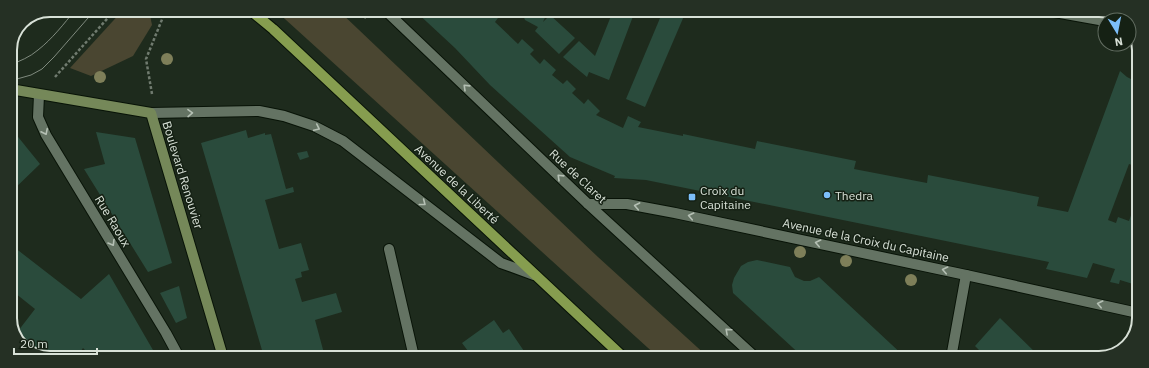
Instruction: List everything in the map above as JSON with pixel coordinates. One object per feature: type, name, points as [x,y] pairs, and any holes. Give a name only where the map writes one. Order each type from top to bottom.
[{"type":"main road","name":"Avenue de la Liberté","points":[[258,17],[616,351]]},
{"type":"street","name":"Rue de Claret","points":[[392,17],[588,204],[748,351]]},
{"type":"street","points":[[1083,17],[1097,20]]},
{"type":"street","name":"Boulevard Renouvier","points":[[17,90],[151,113],[222,351]]},
{"type":"street","name":"Rue Raoux","points":[[39,94],[38,117],[46,135],[176,351]]},
{"type":"street","points":[[151,113],[259,111],[284,116],[314,126],[344,141],[501,263],[534,275]]},
{"type":"street","name":"Avenue de la Croix du Capitaine","points":[[588,204],[627,204],[641,206],[966,274],[1132,312]]},
{"type":"street","points":[[389,249],[413,351]]},
{"type":"street","points":[[952,351],[966,274]]},
{"type":"path","points":[[39,94],[109,17]]},
{"type":"path","points":[[151,113],[154,105],[146,59],[163,17]]},
{"type":"shaded area","points":[[117,17],[150,17],[152,25],[133,56],[91,76],[70,68]]},
{"type":"shaded area","points":[[283,17],[345,17],[598,257],[701,351],[651,351]]},
{"type":"building","points":[[422,17],[497,17],[498,18],[495,22],[518,44],[522,39],[534,50],[530,54],[540,64],[544,59],[556,70],[552,75],[563,84],[567,80],[576,89],[572,93],[584,104],[588,99],[600,111],[596,115],[623,128],[628,116],[641,122],[638,127],[683,136],[683,134],[755,149],[757,141],[856,161],[854,169],[927,183],[928,175],[1039,197],[1037,206],[1068,212],[1120,71],[1132,80],[1132,165],[1129,164],[1108,220],[1116,223],[1118,217],[1129,221],[1132,212],[1132,284],[1120,280],[1119,284],[1110,282],[1115,269],[1093,263],[1087,278],[1046,269],[1049,262],[646,180],[614,178],[615,176],[570,157],[490,85],[455,48]]},
{"type":"building","points":[[524,17],[545,17],[543,22],[548,17],[552,17],[575,38],[559,54],[535,31],[538,27],[525,20]]},
{"type":"building","points":[[611,17],[633,17],[609,80],[589,72],[587,77],[563,57],[579,41],[595,56]]},
{"type":"building","points":[[660,17],[684,17],[645,107],[626,99]]},
{"type":"building","points":[[246,130],[248,138],[265,133],[265,135],[271,134],[286,189],[293,187],[294,192],[265,200],[279,249],[301,243],[309,270],[301,272],[302,277],[295,279],[302,302],[336,293],[342,312],[315,320],[323,351],[262,351],[201,143]]},
{"type":"building","points":[[96,132],[135,138],[172,263],[148,272],[84,169],[105,164]]},
{"type":"building","points":[[17,136],[40,164],[17,186]]},
{"type":"building","points":[[307,151],[309,157],[300,160],[297,153]]},
{"type":"building","points":[[17,249],[81,299],[109,274],[154,351],[86,351],[83,348],[81,351],[42,350],[28,343],[19,329],[35,309],[17,295]]},
{"type":"building","points":[[757,260],[790,267],[795,277],[804,281],[810,281],[819,277],[898,351],[796,351],[733,293],[732,285],[734,278],[741,266],[748,262]]},
{"type":"building","points":[[179,286],[187,318],[176,323],[160,293]]},
{"type":"building","points":[[1000,318],[1034,351],[980,351],[975,346]]},
{"type":"building","points":[[494,320],[503,333],[509,329],[524,351],[468,351],[462,343]]},
{"type":"tram line","points":[[17,62],[28,57],[43,46],[69,17]]},
{"type":"tram line","points":[[17,79],[31,75],[42,69],[89,17]]},
{"type":"place","name":"Thedra","points":[[827,195]]},
{"type":"place","name":"Croix du Capitaine","points":[[692,197]]}]
